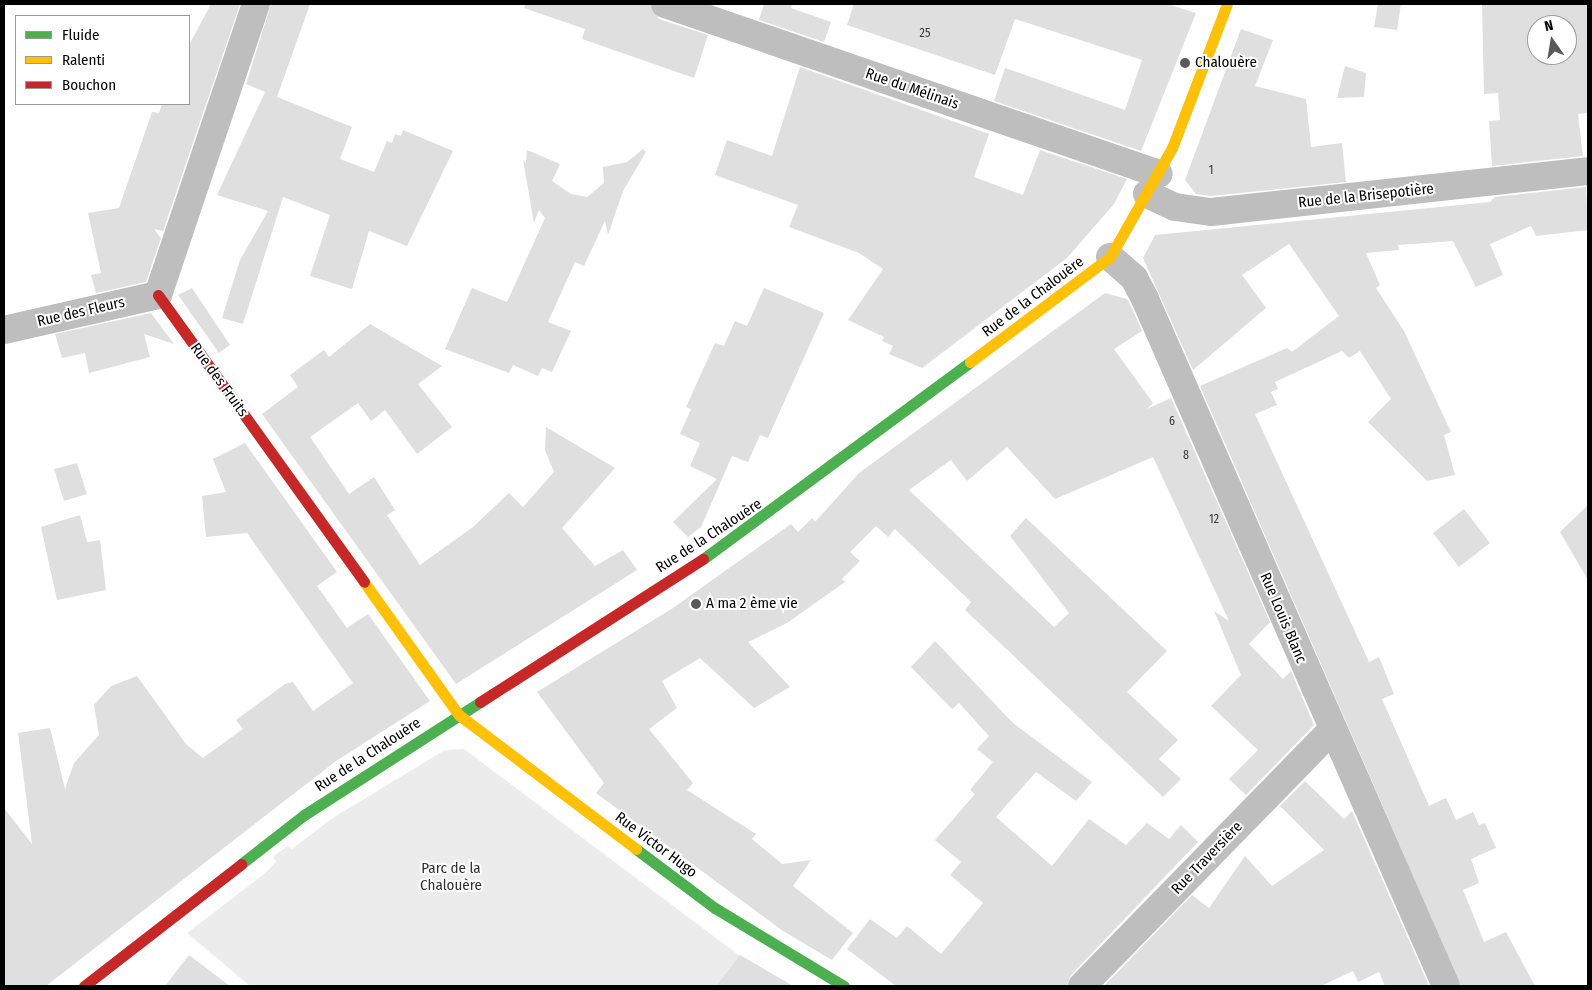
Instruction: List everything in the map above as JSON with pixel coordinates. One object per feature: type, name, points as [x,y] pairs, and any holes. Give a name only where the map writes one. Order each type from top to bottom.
[{"type":"street","points":[[158,295],[256,4]]},
{"type":"street","name":"Rue du Mélinais","points":[[665,4],[1153,184]]},
{"type":"street","name":"Rue de la Chalouère","points":[[84,986],[304,815],[728,544],[1110,257],[1153,184],[1227,4]]},
{"type":"street","name":"Rue de la Brisepotière","points":[[1153,184],[1175,207],[1211,212],[1588,171]]},
{"type":"street","name":"Rue Louis Blanc","points":[[1110,257],[1134,278],[1145,299],[1332,730],[1446,986]]},
{"type":"street","name":"Rue des Fleurs","points":[[4,330],[158,295]]},
{"type":"street","name":"Rue des Fruits","points":[[158,295],[459,715]]},
{"type":"street","name":"Rue Victor Hugo","points":[[459,715],[715,908],[844,986]]},
{"type":"street","name":"Rue Traversière","points":[[1082,986],[1332,730]]},
{"type":"green space","name":"Parc de la Chalouère","points":[[464,749],[740,956],[716,986],[250,986],[187,933],[264,874],[276,862],[273,857],[288,846],[292,849],[331,819],[445,750]]},
{"type":"building","points":[[211,4],[240,4],[163,231],[154,229],[161,238],[146,282],[96,293],[91,275],[101,273],[88,213],[119,208],[152,112],[159,113],[162,105],[190,105],[190,43]]},
{"type":"building","points":[[271,4],[310,4],[277,97],[352,127],[340,159],[374,172],[387,141],[392,143],[395,134],[401,136],[403,130],[453,151],[407,246],[369,231],[352,289],[310,276],[330,215],[283,197],[243,324],[222,318],[240,260],[268,211],[217,195],[265,92],[246,84]]},
{"type":"building","points":[[525,4],[650,4],[659,19],[708,35],[694,78],[582,39],[585,29],[524,8]]},
{"type":"building","points":[[764,4],[792,4],[791,8],[831,22],[824,42],[759,20]]},
{"type":"building","points":[[854,4],[1167,4],[1196,13],[1141,151],[994,101],[1005,68],[1125,110],[1142,60],[1015,19],[995,75],[847,25]]},
{"type":"building","points":[[1378,4],[1401,4],[1397,30],[1374,27]]},
{"type":"building","points":[[1482,4],[1588,4],[1587,113],[1578,114],[1583,156],[1492,166],[1489,121],[1500,120],[1498,93],[1484,94]]},
{"type":"building","points":[[1241,29],[1273,40],[1255,86],[1306,99],[1311,147],[1342,143],[1346,182],[1211,196],[1196,194],[1185,180]]},
{"type":"building","points":[[1345,66],[1366,73],[1364,97],[1337,98]]},
{"type":"building","points":[[800,67],[989,134],[974,177],[1023,195],[1040,150],[1127,179],[1114,204],[1067,258],[922,368],[889,354],[893,346],[882,341],[884,337],[848,320],[883,269],[859,253],[789,227],[798,205],[715,175],[727,140],[772,156]]},
{"type":"building","points":[[643,149],[646,152],[623,191],[608,235],[605,221],[584,266],[575,262],[548,322],[571,331],[552,372],[542,368],[538,376],[513,365],[509,373],[445,349],[472,288],[507,302],[545,218],[539,210],[534,223],[523,160],[526,163],[527,150],[560,164],[552,181],[571,194],[587,197],[604,183],[603,167],[627,162]]},
{"type":"building","points":[[1586,187],[1588,230],[1536,236],[1531,226],[1490,244],[1503,275],[1476,287],[1453,241],[1398,245],[1399,250],[1366,253],[1380,285],[1376,288],[1404,331],[1451,432],[1444,435],[1455,475],[1427,481],[1368,422],[1391,399],[1360,351],[1349,358],[1342,351],[1275,382],[1278,389],[1271,392],[1277,405],[1255,414],[1369,662],[1379,657],[1394,694],[1382,699],[1429,806],[1446,798],[1456,820],[1473,812],[1479,825],[1485,823],[1496,848],[1471,859],[1479,883],[1463,890],[1484,942],[1506,932],[1535,986],[1461,986],[1200,386],[1287,348],[1292,352],[1339,316],[1289,244],[1242,275],[1266,308],[1193,370],[1143,258],[1155,235],[1490,202],[1495,197]]},
{"type":"building","points":[[192,288],[230,345],[219,353],[178,295]]},
{"type":"building","points":[[764,288],[824,313],[768,438],[760,435],[748,462],[732,456],[701,527],[688,537],[673,522],[717,479],[690,466],[700,443],[680,434],[691,409],[686,407],[715,343],[724,346],[735,321],[747,326]]},
{"type":"building","points":[[1105,293],[1127,299],[1131,306],[1142,331],[1114,349],[1153,403],[1147,409],[1171,398],[1270,622],[1249,644],[1283,679],[1291,671],[1314,725],[1246,795],[1229,779],[1258,750],[1211,706],[1241,675],[1214,611],[1229,621],[1153,457],[1055,499],[1007,447],[967,481],[951,460],[909,490],[1054,627],[1069,613],[1010,536],[1026,518],[1167,651],[1127,692],[1178,740],[1159,759],[1181,779],[1163,797],[965,610],[971,602],[895,529],[888,537],[876,526],[850,552],[860,561],[842,579],[845,582],[787,623],[748,642],[790,687],[754,708],[700,658],[662,681],[677,708],[649,729],[693,783],[687,790],[756,834],[752,839],[782,864],[811,860],[793,886],[853,933],[832,960],[783,931],[596,793],[604,783],[537,692],[673,608],[791,524],[798,532],[812,518],[815,522],[859,473]]},
{"type":"building","points":[[151,313],[174,344],[144,334],[150,357],[89,373],[85,353],[62,358],[55,334]]},
{"type":"building","points":[[370,324],[442,366],[418,384],[452,427],[417,454],[385,410],[371,421],[358,403],[310,437],[349,494],[374,477],[395,510],[387,515],[420,565],[473,527],[509,493],[523,507],[554,472],[545,450],[546,427],[615,468],[562,528],[595,566],[623,550],[637,570],[456,684],[262,414],[298,387],[290,375],[324,350],[329,357]]},
{"type":"building","points":[[245,443],[337,572],[317,586],[347,628],[368,614],[430,701],[336,761],[46,986],[4,986],[4,808],[32,844],[18,733],[50,728],[65,789],[74,763],[99,735],[94,705],[111,686],[137,676],[186,744],[203,758],[243,729],[236,720],[285,684],[293,682],[313,711],[353,683],[247,533],[206,537],[202,496],[226,492],[213,459]]},
{"type":"building","points":[[77,463],[87,494],[64,501],[54,469]]},
{"type":"building","points":[[1588,505],[1588,580],[1560,532]]},
{"type":"building","points":[[1464,509],[1490,543],[1459,567],[1433,533]]},
{"type":"building","points":[[80,515],[87,542],[100,540],[106,590],[57,600],[41,527]]},
{"type":"building","points":[[935,641],[1013,723],[1092,782],[1076,801],[1036,772],[996,817],[1052,866],[1089,819],[1126,845],[1147,823],[1169,839],[1181,825],[1198,842],[1071,975],[1067,986],[896,986],[847,949],[870,919],[897,938],[907,926],[941,954],[983,903],[950,875],[961,862],[935,840],[975,794],[970,790],[993,762],[977,749],[989,736],[959,703],[952,709],[911,667]]},
{"type":"building","points":[[1305,781],[1344,819],[1352,811],[1429,986],[1385,986],[1379,972],[1358,982],[1353,971],[1321,986],[1104,986],[1192,895],[1209,908],[1245,856],[1272,886],[1324,850],[1280,806]]},
{"type":"building","points":[[189,955],[230,986],[165,986]]},
{"type":"building","points":[[740,955],[793,986],[716,986]]},
{"type":"traffic: fast","points":[[703,559],[970,362]]},
{"type":"traffic: fast","points":[[241,864],[304,815],[480,702]]},
{"type":"traffic: fast","points":[[636,849],[715,908],[844,986]]},
{"type":"traffic: slow","points":[[970,362],[1110,257],[1172,148],[1227,4]]},
{"type":"traffic: slow","points":[[364,582],[459,715],[636,849]]},
{"type":"traffic: jam","points":[[158,295],[364,582]]},
{"type":"traffic: jam","points":[[480,702],[703,559]]},
{"type":"traffic: jam","points":[[84,986],[241,864]]},
{"type":"place","name":"Chalouère","points":[[1185,63]]},
{"type":"place","name":"A ma 2 ème vie","points":[[696,604]]}]
